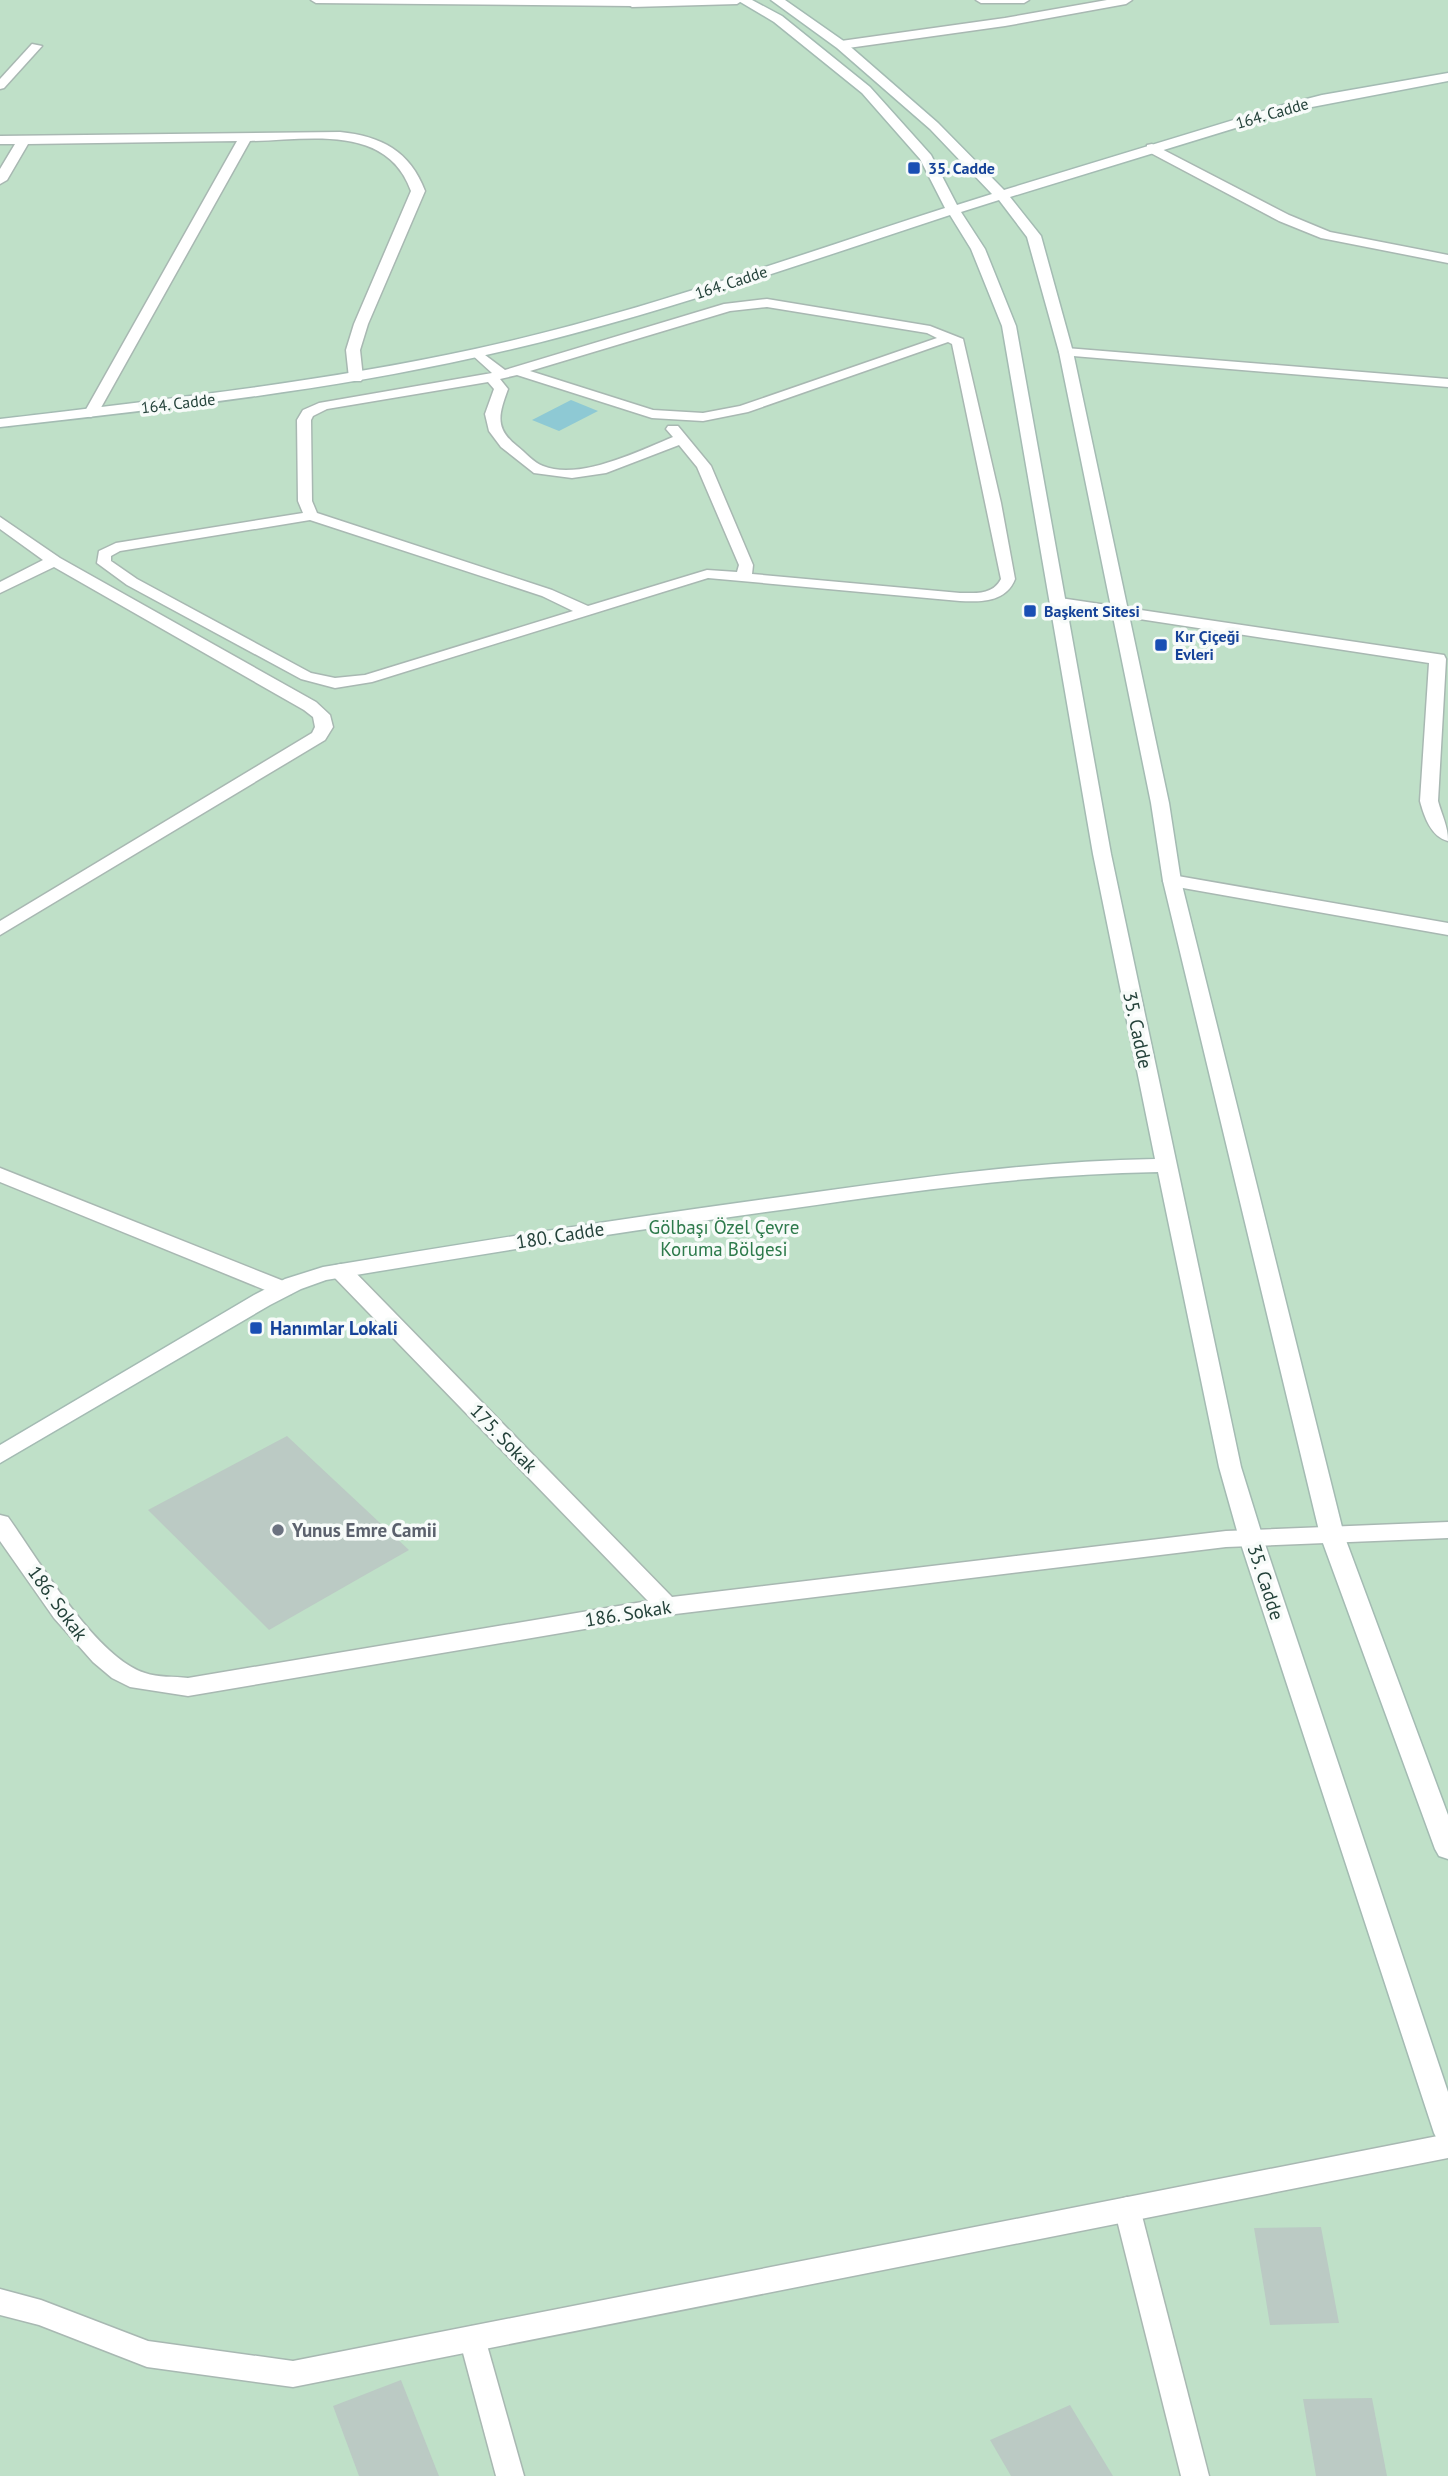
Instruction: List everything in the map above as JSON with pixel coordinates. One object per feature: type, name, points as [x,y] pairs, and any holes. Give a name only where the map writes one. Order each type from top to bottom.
[{"type":"street","points":[[632,3],[737,0]]},
{"type":"street","name":"35. Cadde","points":[[743,0],[778,19],[866,90],[926,158],[953,211],[978,248],[1009,326],[1102,853],[1230,1466],[1251,1538],[1448,2133]]},
{"type":"street","points":[[777,0],[841,45],[934,126],[1002,195],[1034,236],[1066,352],[1122,611],[1160,803],[1172,881],[1332,1535],[1448,1849]]},
{"type":"street","points":[[841,45],[1005,22],[1126,0]]},
{"type":"street","name":"164. Cadde","points":[[0,423],[281,390],[356,378],[477,353],[645,309],[1152,148],[1322,99],[1448,77]]},
{"type":"street","points":[[91,413],[246,136]]},
{"type":"street","points":[[0,140],[359,137],[397,155],[413,172],[418,191],[353,350],[356,378]]},
{"type":"street","points":[[0,180],[24,139]]},
{"type":"street","points":[[1152,148],[1284,218],[1326,234],[1448,259]]},
{"type":"street","points":[[1066,352],[1448,383]]},
{"type":"street","points":[[0,522],[54,561],[310,706],[321,715],[324,727],[319,736],[0,929]]},
{"type":"street","points":[[0,588],[54,561]]},
{"type":"street","points":[[1060,603],[1443,660],[1429,801],[1434,819],[1448,836]]},
{"type":"street","points":[[1172,881],[1448,929]]},
{"type":"street","name":"180. Cadde","points":[[0,1455],[283,1289],[323,1274],[601,1228],[947,1180],[1023,1172],[1166,1165]]},
{"type":"street","points":[[0,1174],[283,1289]]},
{"type":"street","name":"175. Sokak","points":[[341,1271],[667,1606]]},
{"type":"street","name":"186. Sokak","points":[[0,1523],[90,1647],[138,1681],[188,1687],[667,1606],[1251,1538],[1448,1530]]},
{"type":"street","points":[[0,2302],[41,2313],[147,2354],[293,2374],[1448,2146]]},
{"type":"lane","points":[[316,0],[632,3]]},
{"type":"lane","points":[[981,0],[1024,0]]},
{"type":"lane","points":[[0,86],[36,46]]},
{"type":"lane","points":[[311,516],[304,501],[304,420],[308,413],[324,406],[362,397],[504,374],[717,311],[759,302],[930,330],[958,342],[1008,579],[1002,590],[991,595],[960,597],[707,574],[367,679],[335,683],[306,676],[132,582],[104,563],[104,554],[116,547],[311,516],[547,593],[584,610]]},
{"type":"lane","points":[[477,353],[504,374],[652,414],[703,417],[743,409],[951,337]]},
{"type":"lane","points":[[504,374],[492,414],[496,431],[506,444],[539,470],[572,474],[607,469],[681,439]]},
{"type":"lane","points":[[671,416],[672,427],[694,452],[712,480],[744,558],[744,576]]},
{"type":"lane","points":[[1127,2208],[1195,2476]]},
{"type":"lane","points":[[472,2338],[510,2476]]},
{"type":"green space","name":"Gölbaşı Özel Çevre Koruma Bölgesi","points":[[0,0],[1448,0],[1448,2476],[0,2476]]},
{"type":"water","points":[[571,400],[598,411],[559,431],[532,420]]},
{"type":"building","name":"Yunus Emre Camii","points":[[287,1436],[409,1550],[269,1630],[148,1510]]},
{"type":"building","points":[[1321,2227],[1339,2323],[1270,2325],[1254,2228]]},
{"type":"building","points":[[401,2380],[439,2476],[359,2476],[333,2406]]},
{"type":"building","points":[[1372,2398],[1387,2476],[1316,2476],[1303,2399]]},
{"type":"building","points":[[1070,2405],[1113,2476],[1011,2476],[990,2440]]},
{"type":"place","name":"35. Cadde","points":[[914,168]]},
{"type":"place","name":"Başkent Sitesi","points":[[1030,611]]},
{"type":"place","name":"Kır Çiçeği Evleri","points":[[1161,645]]},
{"type":"place","name":"Hanımlar Lokali","points":[[256,1328]]},
{"type":"place","name":"Yunus Emre Camii","points":[[278,1530]]}]
